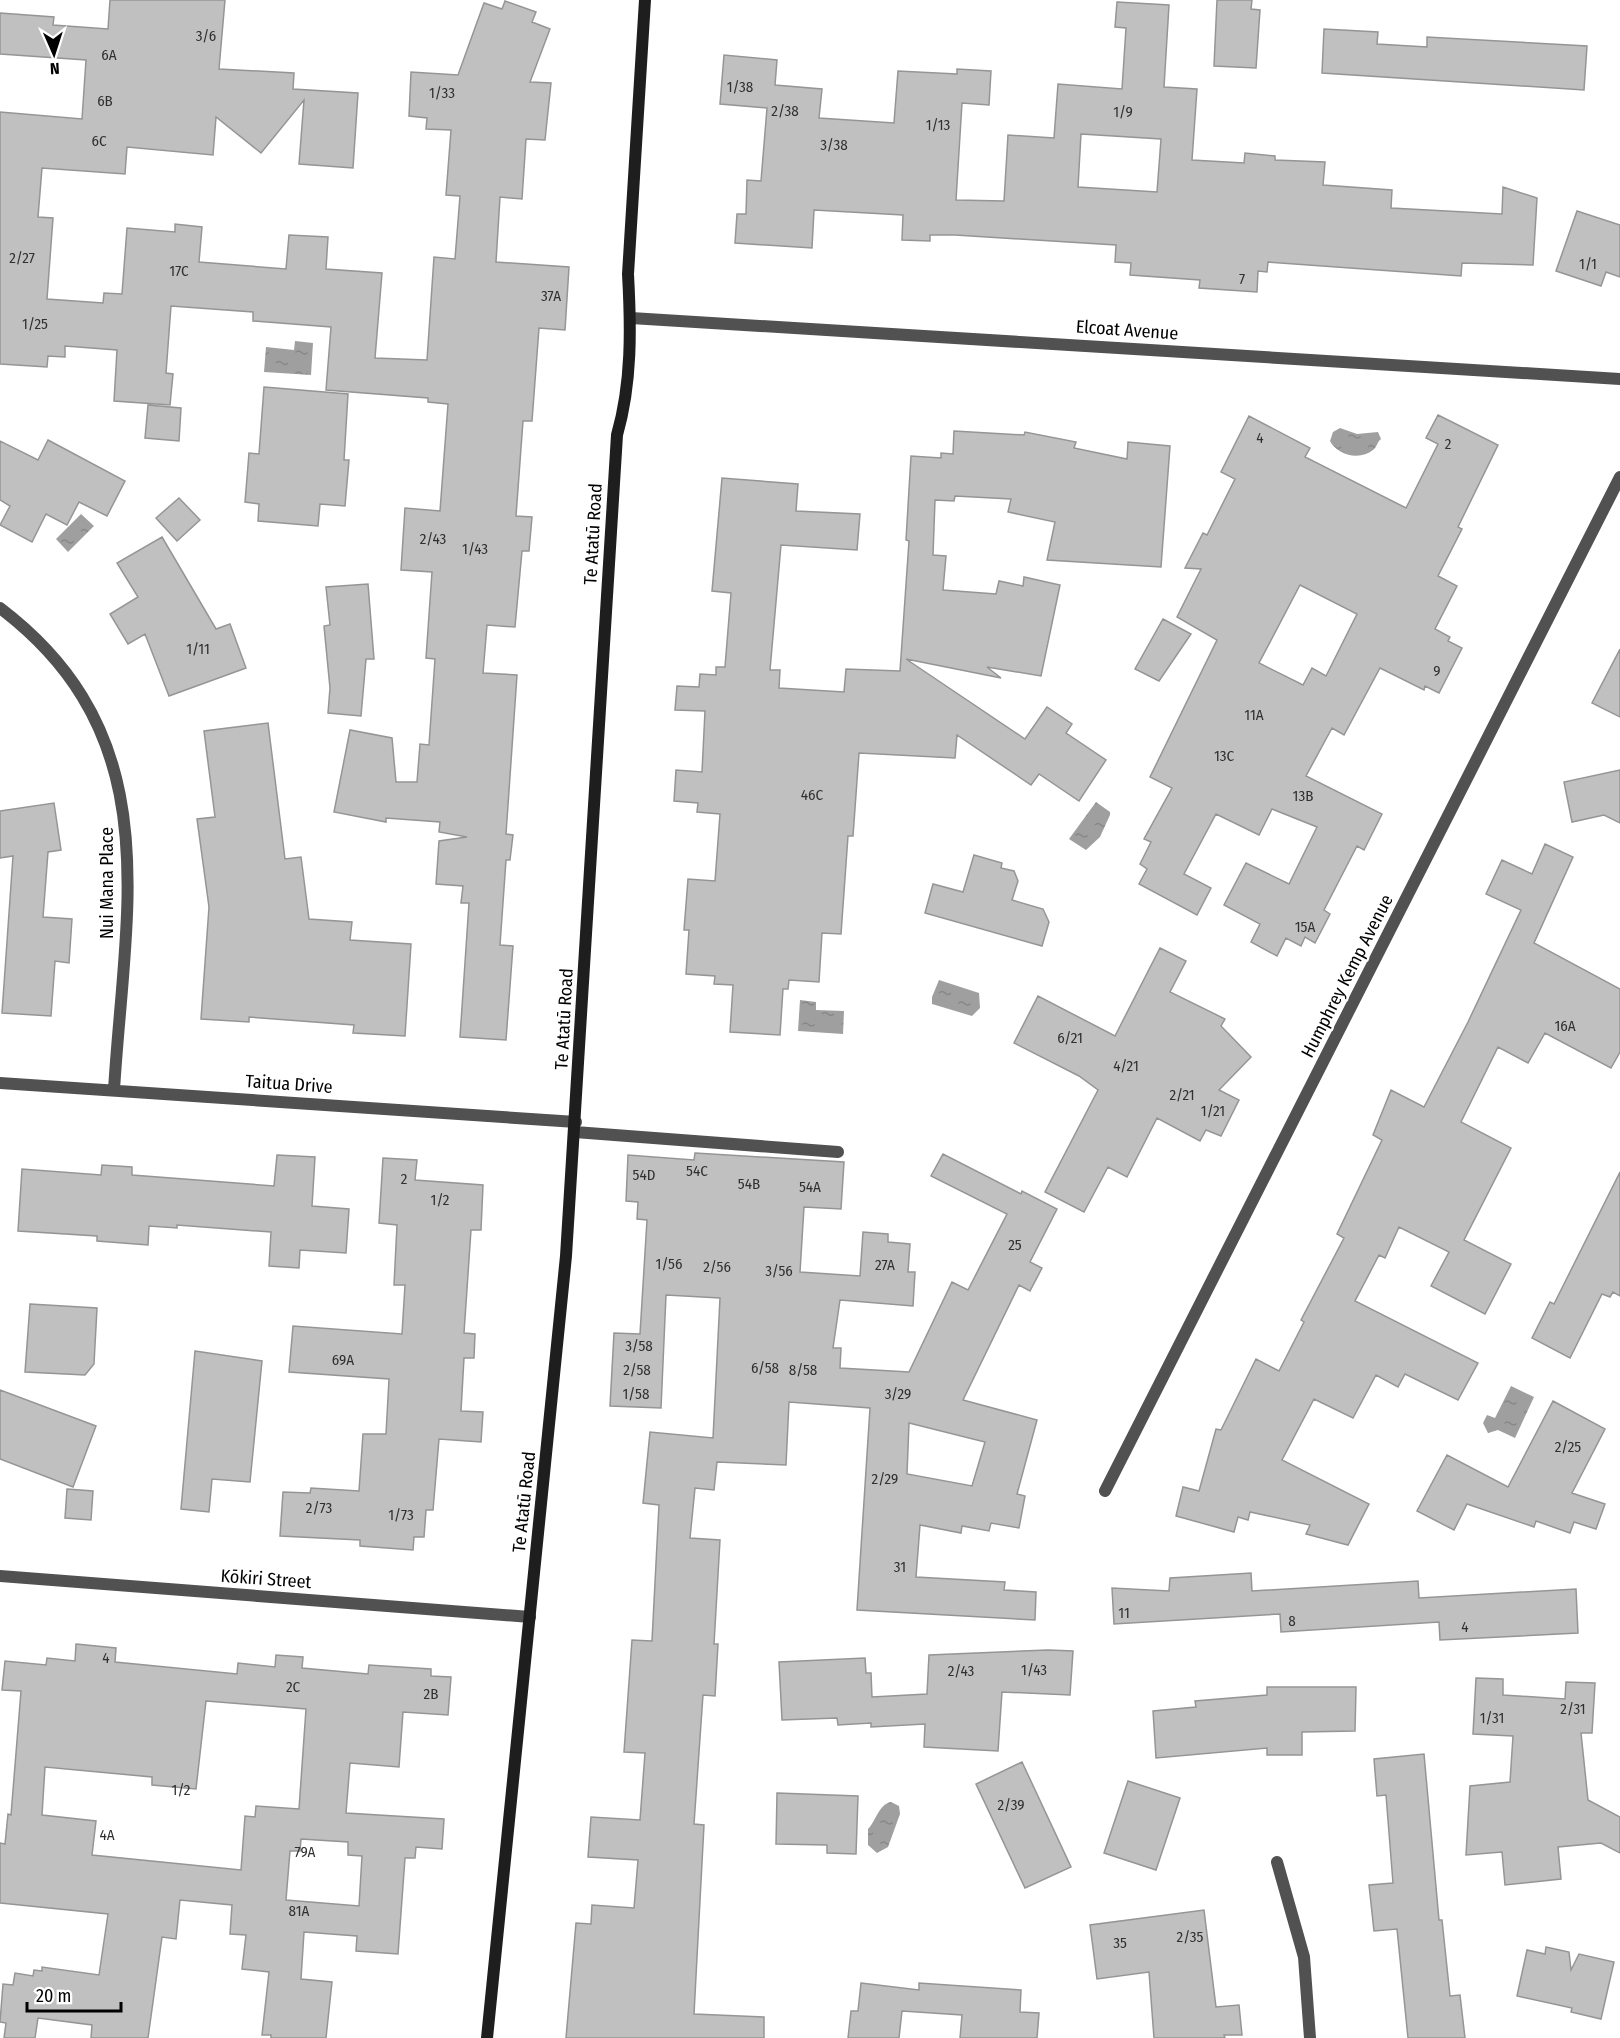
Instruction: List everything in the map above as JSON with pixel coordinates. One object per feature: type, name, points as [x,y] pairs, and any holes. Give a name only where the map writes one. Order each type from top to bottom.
[{"type":"main road","name":"Te Atatū Road","points":[[487,2038],[566,1256],[617,435],[626,405],[631,318],[628,274],[645,0]]},
{"type":"street","name":"Elcoat Avenue","points":[[631,318],[1620,379]]},
{"type":"street","name":"Humphrey Kemp Avenue","points":[[1105,1491],[1620,477]]},
{"type":"street","name":"Nui Mana Place","points":[[0,608],[22,626],[76,687],[99,727],[124,812],[128,857],[128,912],[114,1090]]},
{"type":"street","name":"Taitua Drive","points":[[0,1083],[575,1127],[838,1152]]},
{"type":"street","name":"Kōkiri Street","points":[[0,1576],[530,1617]]},
{"type":"street","points":[[1277,1862],[1304,1957],[1310,2038]]},
{"type":"water","points":[[295,341],[313,343],[311,375],[264,372],[266,347],[294,350]]},
{"type":"water","points":[[1340,428],[1357,434],[1378,432],[1381,439],[1368,453],[1349,455],[1338,450],[1330,441],[1333,432]]},
{"type":"water","points":[[81,514],[94,526],[68,552],[56,539]]},
{"type":"water","points":[[1096,802],[1110,812],[1110,815],[1100,837],[1086,850],[1069,839]]},
{"type":"water","points":[[939,980],[979,993],[980,1008],[972,1016],[932,1004],[932,997]]},
{"type":"water","points":[[800,1000],[816,1002],[816,1010],[844,1011],[843,1034],[798,1031]]},
{"type":"water","points":[[1511,1386],[1534,1397],[1515,1438],[1498,1430],[1488,1433],[1483,1423],[1487,1415],[1495,1418]]},
{"type":"water","points":[[891,1802],[899,1806],[900,1814],[888,1847],[877,1853],[868,1845],[868,1829],[883,1806]]},
{"type":"building","points":[[110,0],[225,0],[219,69],[294,73],[293,89],[358,93],[353,168],[299,164],[304,100],[261,153],[216,117],[213,155],[127,147],[125,174],[42,168],[38,217],[53,218],[47,299],[103,303],[104,293],[122,294],[127,228],[175,232],[175,224],[202,227],[199,262],[286,269],[289,235],[328,237],[326,269],[382,273],[375,358],[427,360],[434,257],[455,259],[460,196],[446,195],[451,130],[426,129],[427,118],[409,116],[411,72],[458,75],[484,3],[502,9],[505,1],[536,12],[532,22],[550,29],[530,82],[551,83],[545,140],[526,139],[522,199],[500,197],[496,262],[569,267],[565,330],[539,328],[532,421],[523,421],[516,516],[532,517],[529,551],[522,551],[515,627],[487,625],[483,673],[517,675],[506,834],[513,835],[510,860],[506,860],[500,945],[513,946],[506,1040],[460,1037],[469,903],[461,903],[463,886],[436,884],[439,841],[467,837],[439,832],[440,822],[386,818],[386,822],[334,812],[350,730],[392,738],[396,782],[417,782],[420,744],[429,745],[435,659],[426,658],[432,572],[401,570],[405,508],[440,511],[448,404],[428,402],[428,398],[326,390],[331,327],[253,321],[253,312],[171,306],[166,373],[173,374],[170,405],[114,401],[117,350],[65,346],[65,357],[48,356],[47,367],[0,364],[0,112],[82,119],[86,60],[0,54],[0,13],[54,17],[53,25],[108,29]]},
{"type":"building","points":[[1217,0],[1252,0],[1251,9],[1260,10],[1256,68],[1214,66]]},
{"type":"building","points":[[1117,2],[1169,5],[1164,87],[1197,89],[1192,160],[1244,163],[1245,153],[1275,156],[1275,160],[1325,162],[1323,185],[1392,190],[1391,208],[1502,214],[1503,187],[1537,198],[1533,265],[1462,263],[1461,276],[1268,262],[1267,272],[1258,271],[1257,292],[1199,288],[1200,280],[1130,275],[1131,263],[1115,262],[1116,245],[955,235],[930,235],[930,241],[902,240],[903,215],[814,210],[812,248],[735,243],[737,214],[746,214],[747,180],[761,181],[767,108],[720,104],[724,55],[777,60],[775,85],[822,89],[819,118],[894,123],[898,71],[957,74],[957,69],[991,71],[989,105],[962,103],[956,200],[1004,201],[1008,135],[1054,138],[1058,84],[1122,89],[1126,28],[1115,27]],"holes":[[[1081,134],[1161,139],[1157,192],[1078,187]]]},
{"type":"building","points":[[1324,29],[1378,32],[1377,44],[1427,47],[1427,37],[1587,46],[1584,90],[1322,73]]},
{"type":"building","points":[[1577,211],[1620,225],[1620,277],[1606,272],[1601,286],[1556,271]]},
{"type":"building","points":[[264,387],[348,394],[344,460],[349,460],[345,506],[320,504],[318,526],[258,521],[259,504],[245,502],[249,453],[259,454]]},
{"type":"building","points":[[148,405],[181,408],[179,441],[145,438]]},
{"type":"building","points":[[1438,415],[1498,445],[1458,527],[1462,529],[1438,576],[1457,586],[1435,629],[1450,637],[1448,641],[1462,648],[1439,693],[1425,686],[1424,690],[1380,668],[1344,735],[1332,728],[1306,776],[1382,814],[1364,850],[1357,846],[1324,910],[1330,914],[1315,943],[1305,937],[1301,946],[1286,938],[1277,956],[1251,942],[1260,924],[1224,905],[1246,863],[1289,884],[1317,827],[1272,809],[1259,835],[1216,814],[1184,874],[1211,888],[1197,915],[1139,884],[1147,869],[1140,864],[1151,842],[1144,839],[1172,788],[1150,777],[1217,640],[1177,617],[1201,569],[1185,568],[1203,533],[1207,535],[1235,479],[1221,472],[1249,416],[1310,448],[1305,457],[1406,508],[1438,444],[1426,438]],"holes":[[[1300,585],[1357,614],[1326,676],[1312,668],[1303,685],[1259,663]]]},
{"type":"building","points":[[954,431],[1024,435],[1025,432],[1076,442],[1074,448],[1127,459],[1128,442],[1170,446],[1161,567],[1047,560],[1055,522],[1008,512],[1011,499],[955,496],[954,501],[935,500],[933,555],[946,556],[943,590],[996,594],[999,581],[1023,586],[1024,577],[1060,585],[1041,676],[987,667],[1001,678],[906,659],[1025,739],[1047,707],[1072,724],[1066,733],[1106,760],[1079,801],[1039,774],[1031,785],[957,735],[955,758],[859,753],[853,836],[848,836],[841,934],[822,933],[819,982],[789,980],[788,989],[783,989],[780,1035],[730,1032],[733,985],[714,984],[715,976],[686,974],[689,930],[684,930],[688,879],[715,881],[720,814],[697,812],[698,803],[674,801],[676,770],[702,772],[705,711],[675,710],[677,686],[699,687],[700,674],[716,675],[716,667],[725,667],[731,593],[712,591],[722,478],[798,484],[796,511],[860,514],[857,550],[781,545],[770,670],[780,670],[779,688],[844,692],[846,669],[900,671],[909,541],[906,540],[911,456],[941,458],[941,453],[953,454]]},
{"type":"building","points":[[48,440],[125,481],[107,516],[79,502],[67,525],[46,514],[32,542],[0,525],[10,506],[0,500],[0,441],[38,460]]},
{"type":"building","points":[[179,498],[200,520],[177,541],[156,518]]},
{"type":"building","points":[[162,537],[216,629],[230,624],[246,668],[169,696],[145,634],[128,644],[110,614],[138,597],[117,563]]},
{"type":"building","points":[[368,584],[374,659],[366,659],[361,716],[328,713],[330,688],[324,626],[330,625],[326,587]]},
{"type":"building","points":[[1163,619],[1191,634],[1159,681],[1135,669]]},
{"type":"building","points":[[1620,649],[1620,717],[1592,703]]},
{"type":"building","points":[[268,723],[285,859],[301,857],[309,919],[352,922],[350,940],[411,944],[405,1036],[353,1033],[354,1025],[249,1017],[249,1022],[201,1019],[209,907],[197,819],[215,817],[204,731]]},
{"type":"building","points":[[1620,770],[1620,823],[1604,815],[1572,822],[1564,782]]},
{"type":"building","points":[[54,803],[61,850],[48,852],[43,917],[72,919],[69,963],[55,961],[51,1016],[2,1013],[13,856],[0,858],[0,811]]},
{"type":"building","points":[[1545,844],[1573,857],[1534,943],[1620,989],[1620,1052],[1611,1068],[1545,1033],[1528,1063],[1498,1047],[1461,1122],[1511,1148],[1464,1240],[1511,1264],[1485,1314],[1431,1286],[1449,1252],[1399,1227],[1385,1258],[1379,1255],[1355,1301],[1478,1363],[1458,1400],[1405,1374],[1398,1387],[1376,1375],[1353,1418],[1314,1399],[1282,1460],[1369,1504],[1348,1545],[1306,1534],[1310,1525],[1250,1512],[1248,1520],[1238,1517],[1234,1532],[1176,1516],[1183,1487],[1199,1491],[1216,1429],[1221,1430],[1256,1359],[1279,1371],[1304,1322],[1301,1320],[1344,1238],[1337,1234],[1382,1140],[1373,1135],[1391,1090],[1424,1107],[1468,1022],[1521,910],[1486,894],[1502,860],[1532,874]]},
{"type":"building","points":[[974,855],[1002,863],[1001,868],[1014,871],[1018,881],[1012,900],[1043,909],[1049,922],[1042,946],[925,913],[933,884],[963,892]]},
{"type":"building","points":[[1160,948],[1186,961],[1170,992],[1225,1019],[1221,1026],[1251,1057],[1219,1090],[1239,1100],[1221,1136],[1206,1130],[1200,1141],[1157,1118],[1127,1177],[1108,1167],[1084,1212],[1045,1192],[1098,1090],[1079,1076],[1014,1043],[1038,996],[1115,1036]]},
{"type":"building","points":[[695,1153],[844,1162],[841,1209],[804,1207],[800,1272],[860,1276],[863,1232],[888,1234],[888,1242],[910,1244],[908,1272],[915,1272],[913,1306],[840,1300],[833,1348],[841,1348],[840,1368],[909,1372],[952,1282],[968,1290],[1007,1214],[931,1176],[943,1154],[1021,1194],[1022,1191],[1057,1209],[1030,1262],[1042,1268],[1030,1291],[1019,1285],[963,1400],[1037,1420],[1017,1494],[1025,1496],[1019,1528],[991,1523],[989,1531],[962,1526],[961,1533],[920,1525],[916,1577],[1005,1582],[1004,1590],[1036,1592],[1035,1620],[857,1610],[870,1408],[789,1402],[786,1465],[717,1462],[714,1490],[695,1488],[690,1538],[720,1540],[714,1644],[718,1644],[715,1696],[703,1695],[694,1824],[704,1825],[694,2014],[764,2017],[764,2038],[566,2038],[576,1923],[591,1924],[592,1905],[634,1908],[638,1860],[588,1857],[591,1817],[640,1820],[645,1753],[624,1752],[632,1640],[652,1641],[659,1505],[643,1503],[650,1432],[713,1438],[720,1298],[666,1295],[661,1408],[610,1406],[614,1333],[640,1334],[647,1220],[637,1219],[638,1202],[626,1201],[628,1155],[694,1160]],"holes":[[[909,1423],[985,1442],[972,1486],[907,1474]]]},
{"type":"building","points":[[277,1155],[315,1157],[312,1206],[349,1209],[346,1253],[300,1250],[299,1268],[269,1266],[271,1232],[177,1225],[177,1228],[149,1226],[148,1245],[97,1241],[97,1236],[18,1231],[22,1169],[101,1175],[102,1165],[132,1167],[132,1175],[274,1186]]},
{"type":"building","points":[[383,1158],[417,1160],[415,1180],[483,1185],[481,1230],[471,1230],[464,1333],[475,1334],[474,1358],[464,1358],[461,1411],[483,1412],[481,1442],[439,1439],[433,1510],[426,1510],[424,1537],[414,1537],[413,1550],[360,1546],[360,1540],[280,1536],[283,1492],[310,1493],[311,1488],[359,1491],[363,1434],[386,1434],[389,1379],[289,1372],[293,1326],[402,1334],[405,1285],[394,1285],[397,1225],[379,1223]]},
{"type":"building","points":[[1620,1172],[1620,1296],[1613,1292],[1610,1297],[1602,1294],[1570,1358],[1532,1338],[1550,1302],[1554,1304]]},
{"type":"building","points":[[30,1304],[97,1308],[94,1364],[85,1375],[25,1372]]},
{"type":"building","points":[[195,1351],[262,1361],[250,1482],[212,1479],[209,1512],[181,1509]]},
{"type":"building","points":[[0,1390],[96,1426],[73,1487],[0,1459]]},
{"type":"building","points":[[1553,1401],[1605,1429],[1572,1493],[1605,1504],[1596,1529],[1574,1522],[1570,1533],[1536,1521],[1534,1527],[1467,1504],[1454,1530],[1417,1511],[1447,1455],[1508,1487]]},
{"type":"building","points":[[67,1489],[93,1491],[91,1520],[65,1518]]},
{"type":"building","points":[[1251,1573],[1252,1591],[1418,1581],[1419,1598],[1576,1589],[1578,1633],[1440,1640],[1439,1622],[1281,1632],[1280,1614],[1114,1624],[1112,1588],[1169,1591],[1170,1578]]},
{"type":"building","points":[[76,1644],[116,1648],[115,1662],[237,1674],[238,1663],[275,1667],[276,1655],[303,1657],[302,1668],[368,1674],[369,1665],[431,1669],[431,1676],[451,1677],[448,1715],[403,1712],[399,1767],[350,1763],[346,1813],[444,1819],[442,1849],[416,1847],[415,1858],[405,1858],[398,1954],[356,1951],[357,1936],[304,1932],[301,1979],[332,1982],[326,2038],[271,2038],[271,2035],[262,2035],[269,1972],[242,1969],[246,1935],[230,1934],[232,1905],[180,1900],[176,1939],[162,1937],[148,2038],[91,2038],[92,2025],[38,2018],[35,2038],[4,2038],[6,2023],[0,2022],[3,1984],[13,1985],[15,1973],[33,1976],[34,1970],[42,1971],[42,1967],[99,1975],[108,1914],[0,1903],[0,1843],[5,1844],[8,1814],[11,1815],[21,1691],[2,1690],[5,1661],[46,1665],[47,1658],[75,1661]],"holes":[[[206,1701],[306,1709],[299,1809],[256,1806],[255,1817],[245,1816],[241,1870],[92,1855],[96,1821],[42,1815],[45,1767],[152,1777],[152,1785],[196,1789]],[[301,1839],[348,1842],[348,1855],[362,1856],[359,1906],[286,1900],[290,1851],[300,1851]]]},
{"type":"building","points":[[1073,1651],[1070,1695],[1002,1692],[998,1751],[924,1747],[925,1724],[871,1727],[871,1723],[838,1725],[837,1718],[782,1720],[779,1662],[865,1658],[866,1673],[871,1673],[872,1697],[927,1694],[929,1655]]},
{"type":"building","points":[[1476,1678],[1503,1679],[1503,1695],[1565,1699],[1566,1682],[1595,1683],[1592,1733],[1581,1733],[1588,1800],[1620,1817],[1620,1853],[1601,1843],[1558,1847],[1561,1879],[1505,1885],[1502,1852],[1466,1855],[1470,1786],[1510,1782],[1513,1736],[1473,1734]]},
{"type":"building","points":[[1267,1687],[1356,1687],[1355,1731],[1302,1732],[1302,1755],[1267,1755],[1267,1748],[1156,1758],[1153,1711],[1196,1707],[1195,1701],[1267,1695]]},
{"type":"building","points":[[1424,1754],[1439,1920],[1442,1920],[1450,1996],[1460,1995],[1465,2038],[1408,2038],[1397,1929],[1374,1931],[1369,1885],[1393,1883],[1386,1795],[1377,1796],[1374,1759]]},
{"type":"building","points":[[1022,1762],[1071,1867],[1025,1888],[976,1784]]},
{"type":"building","points":[[1128,1781],[1180,1798],[1156,1870],[1104,1853]]},
{"type":"building","points":[[777,1793],[858,1796],[856,1854],[827,1853],[827,1845],[776,1844]]},
{"type":"building","points":[[1204,1910],[1216,2007],[1239,2005],[1242,2035],[1224,2035],[1225,2038],[1154,2038],[1149,1972],[1097,1979],[1090,1925]]},
{"type":"building","points":[[1546,1947],[1569,1952],[1571,1970],[1579,1954],[1614,1962],[1601,2019],[1571,2012],[1572,2008],[1517,1996],[1527,1950],[1545,1954]]},
{"type":"building","points":[[861,1983],[919,1990],[919,1983],[1021,1990],[1020,2012],[1039,2013],[1037,2038],[960,2038],[962,2015],[902,2011],[899,2038],[848,2038],[851,2011],[858,2011]]}]
